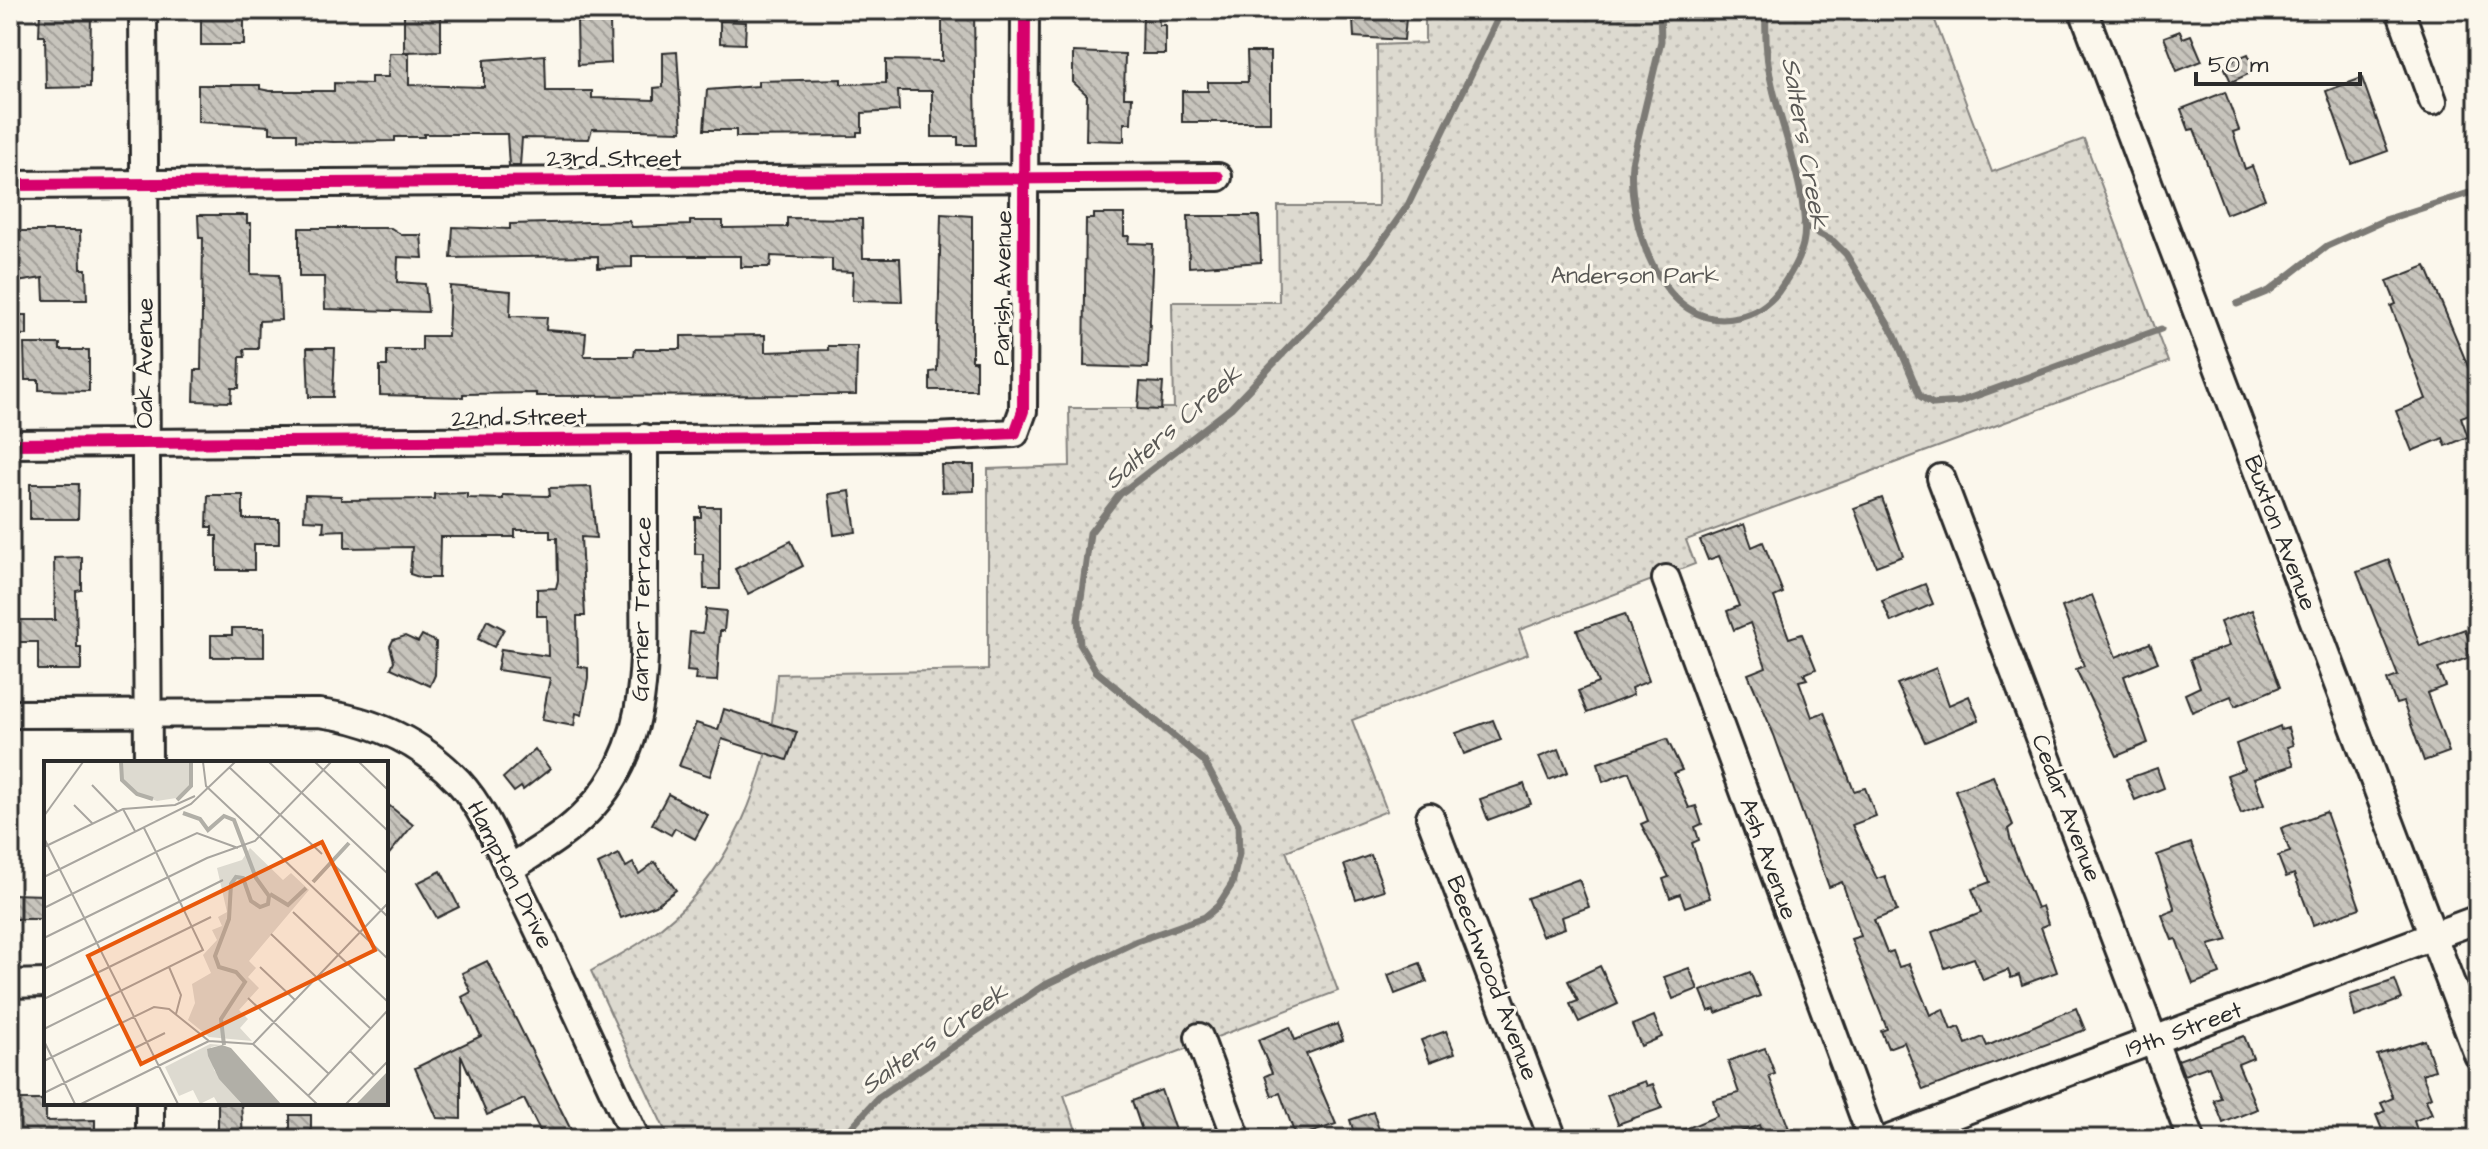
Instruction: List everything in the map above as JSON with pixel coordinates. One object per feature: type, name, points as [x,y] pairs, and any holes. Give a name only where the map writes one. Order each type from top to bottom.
[{"type":"street","name":"Oak Avenue","points":[[143,10],[148,761]]},
{"type":"street","name":"Parish Avenue","points":[[1022,423],[1027,179],[1025,10]]},
{"type":"street","name":"Buxton Avenue","points":[[2083,10],[2478,1055]]},
{"type":"street","points":[[2400,10],[2433,101]]},
{"type":"street","name":"23rd Street","points":[[10,185],[1218,177]]},
{"type":"street","name":"22nd Street","points":[[10,444],[1004,436],[1015,433],[1022,423]]},
{"type":"street","name":"Garner Terrace","points":[[509,869],[566,832],[590,810],[610,784],[635,732],[645,680],[644,438]]},
{"type":"street","name":"Cedar Avenue","points":[[1941,478],[2191,1139]]},
{"type":"street","name":"Ash Avenue","points":[[1666,579],[1872,1139]]},
{"type":"street","name":"Hampton Drive","points":[[10,714],[319,713],[356,718],[385,730],[435,760],[474,801],[636,1139]]},
{"type":"street","name":"Beechwood Avenue","points":[[1430,817],[1553,1139]]},
{"type":"street","name":"19th Street","points":[[1889,1139],[2478,919]]},
{"type":"street","points":[[10,984],[44,983]]},
{"type":"street","points":[[1199,1037],[1237,1139]]},
{"type":"street","points":[[150,1105],[150,1139]]},
{"type":"green space","name":"Anderson Park","points":[[1425,10],[1931,10],[1992,172],[2084,139],[2168,362],[1686,540],[1695,564],[1519,630],[1528,654],[1352,720],[1387,811],[1286,851],[1338,991],[1064,1095],[1079,1139],[669,1139],[591,971],[638,944],[674,916],[701,888],[723,857],[756,787],[766,750],[777,674],[988,670],[988,469],[1070,466],[1069,408],[1174,408],[1172,302],[1279,302],[1278,206],[1378,206],[1377,45],[1425,43]]},
{"type":"building","points":[[40,10],[91,10],[90,87],[46,88],[45,36],[39,36]]},
{"type":"building","points":[[201,10],[244,10],[244,45],[201,45]]},
{"type":"building","points":[[404,10],[441,10],[441,51],[404,52]]},
{"type":"building","points":[[942,10],[974,12],[976,145],[958,145],[958,137],[932,137],[932,91],[898,91],[899,111],[862,113],[862,132],[857,132],[857,136],[736,137],[736,130],[704,130],[707,90],[758,86],[758,81],[841,79],[841,84],[886,83],[886,60],[942,61]]},
{"type":"building","points":[[1143,10],[1158,10],[1159,25],[1165,25],[1165,54],[1142,54]]},
{"type":"building","points":[[1406,18],[1404,40],[1354,37],[1353,20]]},
{"type":"building","points":[[720,21],[746,22],[745,44],[720,43]]},
{"type":"building","points":[[577,22],[610,22],[611,63],[578,65]]},
{"type":"building","points":[[2180,31],[2183,38],[2191,35],[2202,61],[2177,71],[2164,37]]},
{"type":"building","points":[[677,52],[682,131],[592,129],[589,139],[522,138],[520,166],[509,166],[507,134],[424,134],[424,137],[395,137],[395,141],[333,142],[297,140],[297,133],[270,133],[270,126],[198,122],[198,85],[260,85],[260,89],[270,91],[334,91],[334,83],[371,84],[371,77],[388,77],[389,53],[409,53],[409,85],[484,87],[484,60],[545,55],[546,91],[592,91],[592,98],[654,100],[654,88],[663,87],[663,53]]},
{"type":"building","points":[[1073,52],[1125,54],[1124,97],[1132,97],[1131,123],[1124,123],[1124,141],[1086,140],[1087,95],[1073,82]]},
{"type":"building","points":[[1247,52],[1270,52],[1270,122],[1182,122],[1182,91],[1208,91],[1208,82],[1248,82]]},
{"type":"building","points":[[2248,54],[2255,71],[2231,82],[2223,64]]},
{"type":"building","points":[[2362,78],[2388,151],[2352,164],[2326,91]]},
{"type":"building","points":[[2225,92],[2239,130],[2233,132],[2245,169],[2252,166],[2265,199],[2226,214],[2194,129],[2189,130],[2181,109]]},
{"type":"building","points":[[941,214],[972,216],[972,361],[976,361],[976,390],[930,390],[930,372],[937,371]]},
{"type":"building","points":[[1094,214],[1124,214],[1124,236],[1129,236],[1128,243],[1153,244],[1148,368],[1084,366],[1086,219],[1094,219]]},
{"type":"building","points":[[198,215],[247,215],[247,223],[251,223],[251,274],[279,275],[281,320],[259,321],[258,349],[244,349],[245,357],[240,357],[239,388],[232,388],[231,402],[194,401],[195,370],[201,370],[203,238],[199,238]]},
{"type":"building","points":[[1188,216],[1259,216],[1261,262],[1189,267]]},
{"type":"building","points":[[787,218],[862,219],[863,258],[900,258],[902,302],[852,301],[853,272],[832,271],[832,259],[771,256],[770,267],[741,267],[741,256],[632,256],[632,267],[598,268],[598,256],[451,258],[453,227],[510,229],[510,224],[629,221],[632,227],[723,221],[723,228],[787,227]]},
{"type":"building","points":[[299,228],[391,228],[402,235],[421,235],[423,258],[398,257],[397,282],[425,284],[428,312],[325,309],[324,277],[299,277]]},
{"type":"building","points":[[10,231],[80,231],[81,269],[86,269],[87,300],[44,300],[43,278],[10,283]]},
{"type":"building","points":[[2426,266],[2478,390],[2478,411],[2461,417],[2468,437],[2446,446],[2443,438],[2412,451],[2396,411],[2426,399],[2391,306],[2396,304],[2387,281]]},
{"type":"building","points":[[450,286],[511,291],[510,316],[547,317],[546,330],[586,333],[584,356],[634,356],[635,349],[681,349],[681,336],[765,335],[765,352],[857,346],[856,395],[380,395],[380,366],[387,366],[387,350],[422,350],[422,336],[448,336]]},
{"type":"building","points":[[10,315],[27,315],[27,335],[10,335]]},
{"type":"building","points":[[24,344],[60,344],[60,350],[89,350],[89,391],[39,390],[39,380],[25,380]]},
{"type":"building","points":[[307,348],[335,348],[333,397],[309,397]]},
{"type":"building","points":[[1140,382],[1163,383],[1161,410],[1138,409]]},
{"type":"building","points":[[941,465],[974,465],[974,491],[942,492]]},
{"type":"building","points":[[30,484],[79,484],[78,519],[30,519]]},
{"type":"building","points":[[591,487],[596,538],[581,537],[585,616],[577,616],[578,666],[588,668],[588,678],[582,715],[576,713],[574,726],[542,720],[550,678],[497,670],[501,649],[548,656],[547,616],[537,616],[537,589],[556,588],[558,580],[557,538],[550,538],[550,530],[515,530],[515,537],[440,537],[439,578],[422,578],[410,574],[412,547],[345,548],[345,530],[323,531],[324,521],[304,520],[305,495],[341,496],[341,500],[434,499],[434,494],[467,493],[467,498],[503,499],[503,495],[550,496],[549,488]]},
{"type":"building","points":[[850,491],[856,532],[834,535],[829,494]]},
{"type":"building","points":[[208,495],[243,495],[243,519],[279,519],[279,544],[254,544],[254,570],[217,570],[217,536],[212,536],[212,527],[207,527]]},
{"type":"building","points":[[1882,498],[1903,556],[1876,566],[1854,508]]},
{"type":"building","points":[[701,507],[720,507],[720,589],[704,589],[703,554],[695,554],[695,517],[701,517]]},
{"type":"building","points":[[1744,524],[1752,547],[1763,542],[1783,593],[1774,597],[1789,638],[1802,634],[1816,669],[1804,674],[1807,679],[1799,681],[1812,717],[1824,712],[1854,791],[1865,788],[1876,816],[1852,825],[1877,879],[1885,876],[1897,911],[1874,920],[1887,953],[1893,951],[1899,967],[1909,964],[1930,1015],[1943,1009],[1951,1030],[1959,1027],[1966,1044],[1983,1037],[1987,1046],[2076,1008],[2085,1030],[1923,1090],[1904,1042],[1888,1048],[1881,1031],[1887,1029],[1851,939],[1861,936],[1842,882],[1829,887],[1774,735],[1748,674],[1766,667],[1750,623],[1734,630],[1727,611],[1739,606],[1719,556],[1708,560],[1700,540]]},
{"type":"building","points":[[791,541],[803,566],[748,594],[735,569]]},
{"type":"building","points":[[82,557],[82,590],[76,591],[77,647],[81,647],[81,670],[38,670],[38,642],[10,642],[10,620],[55,620],[54,558]]},
{"type":"building","points":[[2389,560],[2420,646],[2465,629],[2471,647],[2467,648],[2470,657],[2438,669],[2445,686],[2427,693],[2449,752],[2424,761],[2403,702],[2396,704],[2387,680],[2398,676],[2357,572]]},
{"type":"building","points":[[1925,584],[1933,604],[1891,622],[1882,601]]},
{"type":"building","points":[[2092,595],[2116,657],[2150,643],[2158,662],[2124,676],[2148,743],[2117,756],[2076,669],[2084,666],[2062,607]]},
{"type":"building","points":[[706,609],[726,611],[724,631],[720,631],[717,681],[695,680],[696,672],[687,671],[690,632],[703,633]]},
{"type":"building","points":[[2252,610],[2280,687],[2235,706],[2231,696],[2192,712],[2185,694],[2200,687],[2190,659],[2229,646],[2220,622]]},
{"type":"building","points":[[1625,614],[1649,681],[1631,688],[1633,695],[1587,713],[1578,691],[1598,683],[1577,630]]},
{"type":"building","points":[[487,620],[504,629],[494,647],[478,639]]},
{"type":"building","points":[[232,628],[264,628],[264,657],[211,657],[211,635],[232,635]]},
{"type":"building","points":[[422,635],[436,642],[435,675],[430,686],[391,668],[394,661],[390,646],[393,640],[405,636],[418,642]]},
{"type":"building","points":[[1936,668],[1949,705],[1969,696],[1979,720],[1925,742],[1897,684]]},
{"type":"building","points":[[724,709],[797,732],[787,760],[722,739],[710,776],[679,766],[696,723],[718,730]]},
{"type":"building","points":[[1493,720],[1501,740],[1464,754],[1456,733]]},
{"type":"building","points":[[2280,726],[2281,730],[2288,728],[2293,745],[2287,747],[2294,765],[2254,778],[2264,805],[2241,814],[2227,775],[2244,769],[2236,744]]},
{"type":"building","points":[[1667,739],[1682,770],[1674,773],[1689,808],[1696,806],[1702,824],[1695,827],[1699,840],[1692,843],[1710,898],[1685,907],[1680,894],[1670,898],[1663,879],[1669,877],[1641,824],[1648,821],[1629,772],[1603,782],[1598,763]]},
{"type":"building","points":[[535,749],[550,769],[523,790],[521,787],[514,792],[503,778]]},
{"type":"building","points":[[1559,749],[1568,772],[1549,780],[1539,757]]},
{"type":"building","points":[[2157,768],[2164,788],[2135,800],[2126,779]]},
{"type":"building","points":[[1993,776],[2013,825],[2008,829],[2011,842],[2037,908],[2042,906],[2048,924],[2041,927],[2057,972],[2022,985],[2019,975],[2011,978],[2008,970],[1983,980],[1974,958],[1945,968],[1932,932],[1981,913],[1972,889],[1990,882],[1955,790]]},
{"type":"building","points":[[1524,784],[1531,804],[1488,820],[1480,799]]},
{"type":"building","points":[[668,794],[708,815],[695,839],[675,828],[671,835],[652,824]]},
{"type":"building","points":[[388,805],[413,825],[388,856]]},
{"type":"building","points":[[2326,812],[2360,908],[2313,925],[2294,874],[2286,877],[2278,856],[2290,852],[2281,828]]},
{"type":"building","points":[[2191,843],[2228,940],[2209,945],[2220,974],[2193,984],[2176,939],[2172,940],[2162,915],[2175,910],[2157,855]]},
{"type":"building","points":[[619,854],[626,867],[633,863],[639,874],[655,862],[676,890],[656,905],[621,918],[598,864]]},
{"type":"building","points":[[1371,855],[1384,890],[1356,899],[1344,865]]},
{"type":"building","points":[[441,871],[459,907],[437,918],[417,883]]},
{"type":"building","points":[[1579,879],[1589,907],[1562,917],[1565,928],[1542,936],[1527,898]]},
{"type":"building","points":[[10,894],[44,895],[44,919],[10,919]]},
{"type":"building","points":[[487,961],[572,1132],[569,1134],[572,1139],[544,1139],[524,1099],[487,1115],[461,1055],[461,1119],[437,1118],[415,1068],[481,1036],[462,997],[471,992],[462,973]]},
{"type":"building","points":[[1420,963],[1427,982],[1395,994],[1388,975]]},
{"type":"building","points":[[1600,966],[1618,1004],[1579,1022],[1570,1004],[1578,1001],[1568,981]]},
{"type":"building","points":[[1689,968],[1698,989],[1673,999],[1664,977]]},
{"type":"building","points":[[1750,972],[1760,996],[1716,1013],[1715,1009],[1709,1011],[1701,991]]},
{"type":"building","points":[[2395,980],[2402,999],[2355,1017],[2350,995]]},
{"type":"building","points":[[1654,1016],[1662,1037],[1641,1046],[1632,1025]]},
{"type":"building","points":[[1337,1024],[1343,1040],[1306,1054],[1336,1124],[1296,1138],[1280,1093],[1272,1096],[1265,1076],[1272,1073],[1258,1040],[1290,1027],[1295,1040]]},
{"type":"building","points":[[1446,1031],[1455,1053],[1430,1062],[1421,1040]]},
{"type":"building","points":[[2244,1036],[2253,1058],[2238,1064],[2257,1109],[2223,1123],[2214,1100],[2221,1098],[2209,1066],[2184,1075],[2178,1060]]},
{"type":"building","points":[[2425,1040],[2435,1070],[2422,1074],[2431,1097],[2426,1100],[2432,1114],[2414,1121],[2420,1139],[2386,1139],[2376,1115],[2385,1111],[2381,1103],[2393,1098],[2377,1055]]},
{"type":"building","points":[[1765,1048],[1775,1074],[1769,1076],[1791,1134],[1764,1139],[1759,1125],[1723,1139],[1661,1139],[1717,1116],[1713,1100],[1739,1093],[1728,1061]]},
{"type":"building","points":[[1645,1081],[1647,1086],[1653,1084],[1662,1108],[1618,1124],[1607,1095]]},
{"type":"building","points":[[1161,1090],[1178,1139],[1145,1139],[1132,1101]]},
{"type":"building","points":[[12,1100],[44,1100],[46,1121],[95,1120],[95,1139],[11,1139]]},
{"type":"building","points":[[218,1105],[241,1105],[243,1139],[218,1139]]},
{"type":"building","points":[[1373,1112],[1380,1132],[1356,1139],[1350,1120]]},
{"type":"building","points":[[290,1115],[311,1115],[311,1133],[290,1133]]},
{"type":"waterway","name":"Salters Creek","points":[[841,1139],[879,1097],[1043,986],[1137,941],[1205,917],[1218,906],[1232,884],[1239,854],[1238,824],[1204,761],[1096,671],[1080,644],[1078,620],[1090,533],[1120,494],[1231,408],[1359,274],[1408,205],[1502,10]]},
{"type":"waterway","name":"Salters Creek","points":[[1660,10],[1661,41],[1632,163],[1636,214],[1654,268],[1669,291],[1688,309],[1711,318],[1738,317],[1765,305],[1789,275],[1803,244],[1805,228],[1800,189],[1769,69],[1766,10]]},
{"type":"waterway","points":[[2237,304],[2269,291],[2327,246],[2385,220],[2478,190]]},
{"type":"waterway","points":[[1804,226],[1833,241],[1846,254],[1895,336],[1920,396],[1933,404],[1959,402],[2161,329]]},
{"type":"cycle path","points":[[10,444],[935,437],[1015,433],[1023,411],[1025,10]]},
{"type":"cycle path","points":[[10,185],[1218,177]]}]
